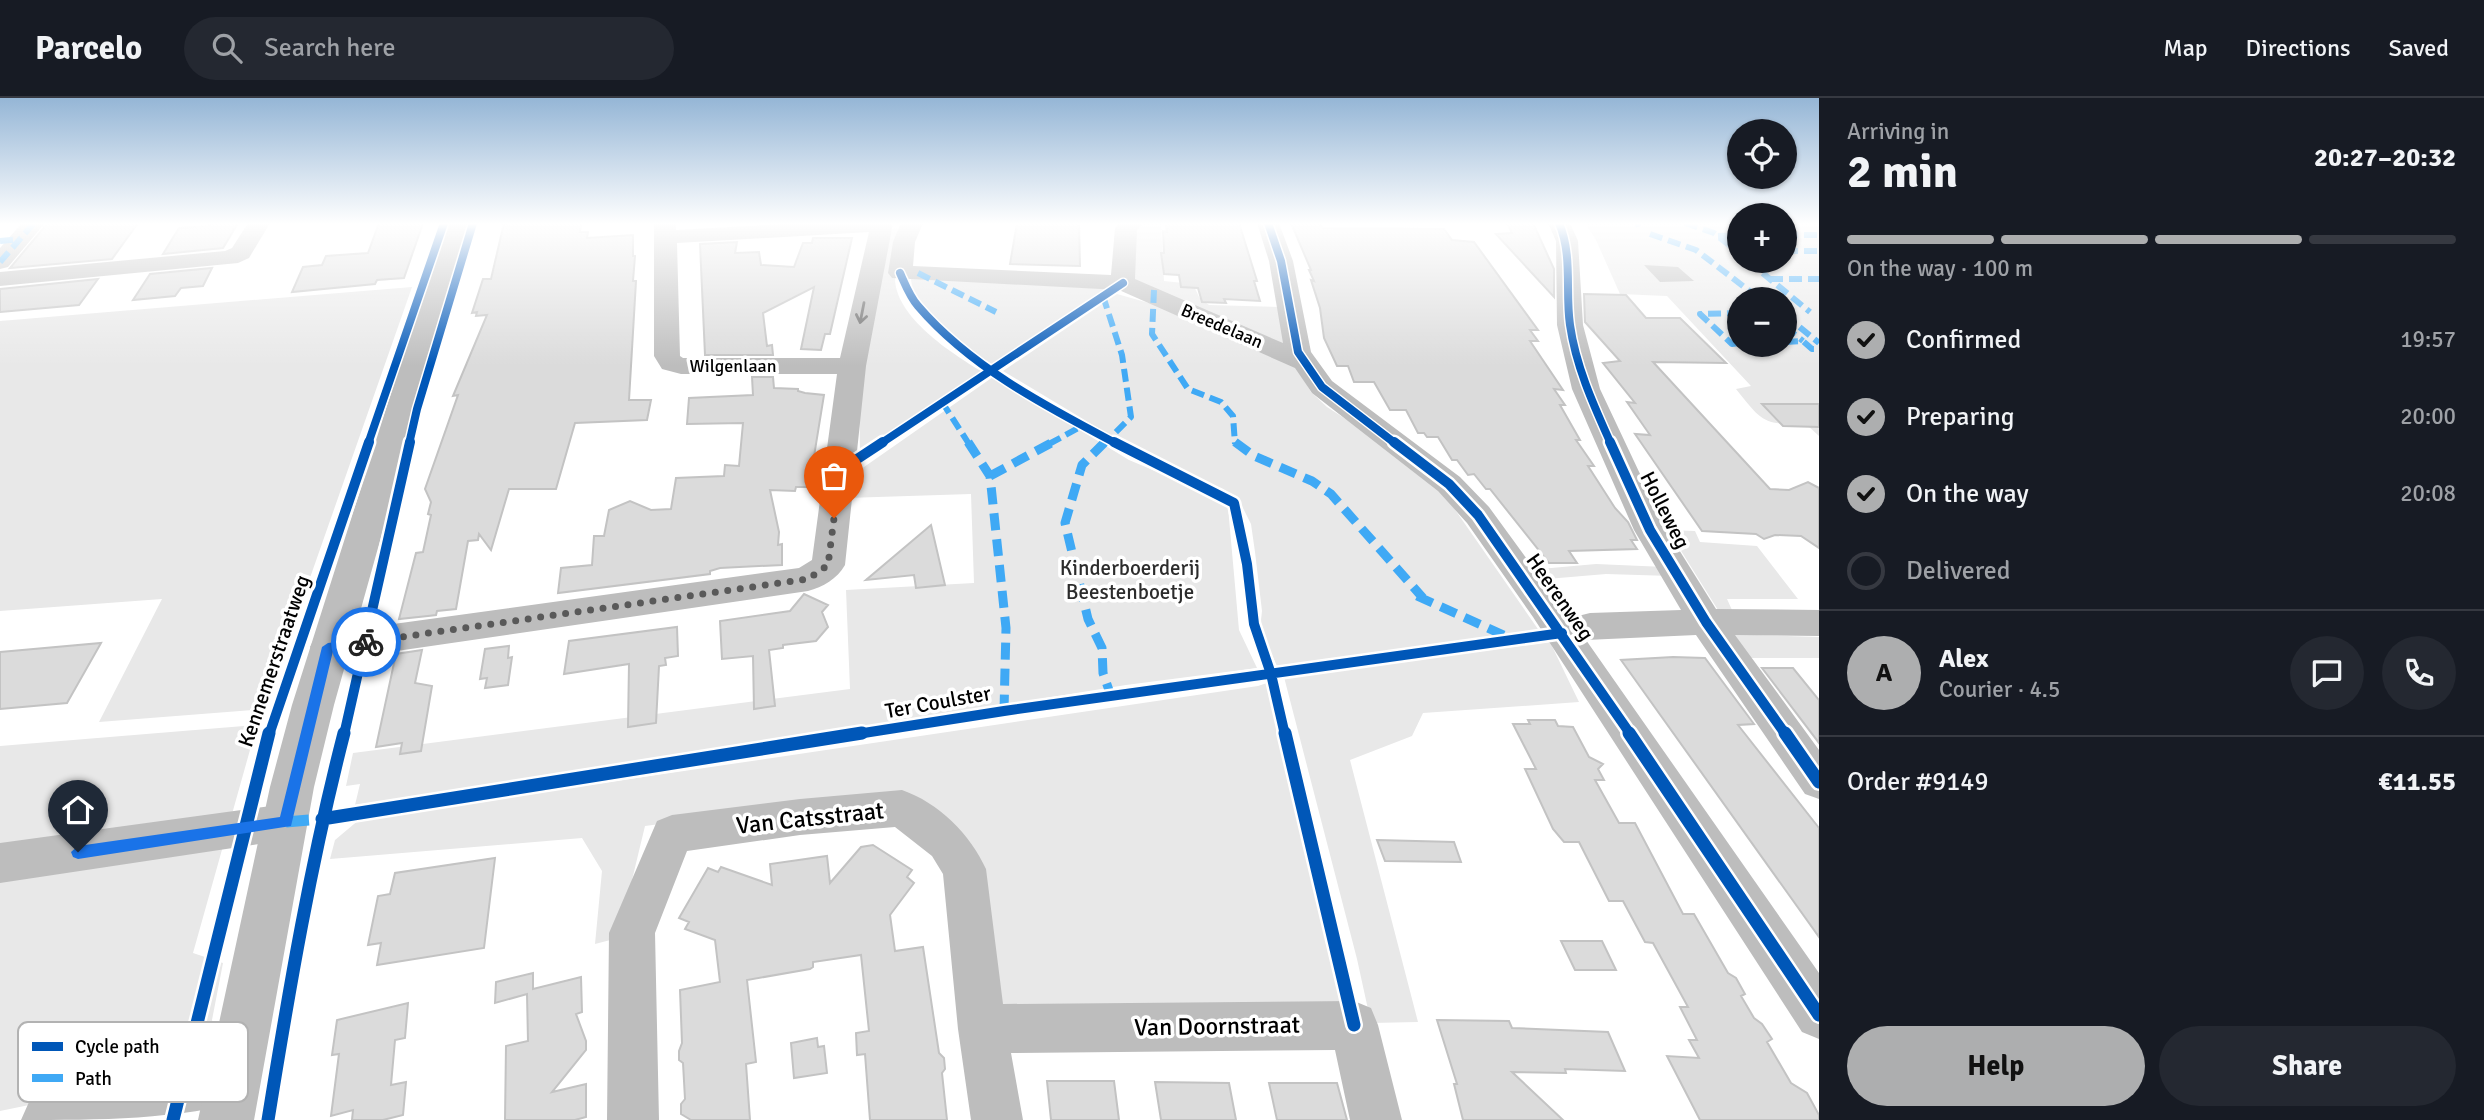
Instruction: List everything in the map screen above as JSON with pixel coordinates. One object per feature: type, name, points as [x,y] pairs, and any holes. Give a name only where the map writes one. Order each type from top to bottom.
[{"type":"main road","points":[[246,1022],[292,787],[328,647],[442,271]]},
{"type":"street","points":[[0,279],[93,271]]},
{"type":"street","name":"Wilgenlaan","points":[[666,271],[667,356],[672,363],[681,366],[852,366]]},
{"type":"street","points":[[328,647],[808,579],[828,565],[852,366],[872,271]]},
{"type":"street","name":"Breedelaan","points":[[900,271],[900,273],[1123,283],[1305,362]]},
{"type":"street","points":[[1123,283],[1124,271]]},
{"type":"street","name":"Heerenweg","points":[[1282,271],[1298,352],[1322,387],[1449,484],[1471,507],[1562,633],[1819,1015]]},
{"type":"street","name":"Holleweg","points":[[1568,271],[1570,325],[1586,389],[1650,530],[1706,622],[1819,782]]},
{"type":"street","points":[[1562,633],[1590,626],[1706,622],[1819,623]]},
{"type":"street","name":"Van Catsstraat","points":[[633,1120],[632,933],[672,834],[800,817],[902,808],[947,843],[964,869],[982,1029],[997,1120]]},
{"type":"street","points":[[0,863],[286,822]]},
{"type":"street","name":"Van Doornstraat","points":[[982,1029],[1354,1025],[1376,1120]]},
{"type":"street","points":[[47,1120],[220,1102]]},
{"type":"green space","points":[[879,271],[896,271],[897,291],[914,319],[940,344],[981,371],[860,458],[859,366]]},
{"type":"green space","points":[[1134,271],[1163,271],[1164,281],[1193,284],[1199,297],[1209,305],[1280,307],[1287,351],[1133,286]]},
{"type":"green space","points":[[1610,271],[1797,273],[1797,271],[1819,271],[1819,436],[1807,425],[1772,422],[1752,409],[1736,389],[1751,386],[1667,296],[1620,294]]},
{"type":"green space","points":[[911,277],[1107,289],[992,364],[954,338],[929,316],[913,290]]},
{"type":"green space","points":[[412,287],[264,709],[99,722],[162,599],[0,611],[0,321]]},
{"type":"green space","points":[[1117,294],[1156,305],[1292,360],[1311,392],[1327,407],[1372,436],[1440,488],[1540,632],[1277,666],[1260,629],[1262,611],[1251,524],[1239,500],[1223,489],[1138,452],[1003,371]]},
{"type":"green space","name":"Kinderboerderij Beestenboetje","points":[[993,377],[1129,460],[1172,478],[1228,507],[1239,630],[1257,668],[1126,685],[653,761],[355,805],[360,784],[346,786],[353,753],[850,689],[846,590],[974,583],[971,494],[846,498],[854,474]]},
{"type":"green space","points":[[1668,530],[1695,531],[1700,542],[1757,546],[1798,599],[1727,599],[1732,610],[1718,610]]},
{"type":"green space","points":[[1596,564],[1665,567],[1671,576],[1606,574],[1547,579],[1540,569]]},
{"type":"green space","points":[[1723,634],[1819,637],[1819,658],[1739,658]]},
{"type":"green space","points":[[1550,642],[1579,702],[1423,713],[1412,736],[1350,760],[1418,1022],[1371,1023],[1284,677]]},
{"type":"green space","points":[[1267,683],[1335,957],[1346,1013],[992,1012],[970,858],[909,803],[782,808],[645,826],[618,938],[595,944],[602,871],[582,838],[330,859],[335,840],[360,819]]},
{"type":"green space","points":[[257,725],[193,953],[223,963],[213,1022],[18,1022],[18,1102],[44,1102],[0,1111],[0,746]]},
{"type":"shaded area","points":[[1649,271],[1682,271],[1694,281],[1660,282]]},
{"type":"building","points":[[211,271],[203,286],[181,288],[175,296],[133,300],[150,274]]},
{"type":"building","points":[[301,271],[407,271],[404,278],[377,280],[375,284],[292,292]]},
{"type":"building","points":[[493,271],[634,271],[633,281],[636,281],[629,400],[651,400],[647,420],[575,423],[556,489],[509,489],[491,550],[479,534],[478,540],[468,541],[456,609],[437,611],[436,615],[399,619],[416,553],[423,552],[431,515],[428,514],[431,502],[425,489],[458,395],[453,396],[487,315],[476,316],[477,312],[472,313],[483,279],[491,279]]},
{"type":"building","points":[[701,271],[845,271],[830,334],[825,334],[821,350],[801,349],[814,287],[763,313],[767,346],[772,345],[773,355],[705,355]]},
{"type":"building","points":[[1164,271],[1254,271],[1260,301],[1224,299],[1226,303],[1202,302],[1198,288],[1181,287],[1179,275],[1164,274]]},
{"type":"building","points":[[1309,271],[1495,271],[1538,330],[1530,330],[1538,341],[1530,341],[1563,390],[1554,389],[1565,405],[1560,405],[1580,440],[1576,440],[1594,466],[1588,466],[1615,508],[1628,522],[1637,540],[1631,540],[1637,549],[1569,551],[1577,563],[1549,563],[1490,489],[1486,489],[1474,474],[1468,475],[1457,460],[1452,460],[1438,437],[1427,437],[1424,433],[1418,433],[1406,410],[1390,410],[1374,382],[1354,382],[1348,366],[1337,366],[1324,338],[1320,308],[1311,280],[1314,281]]},
{"type":"building","points":[[1530,271],[1554,271],[1554,297]]},
{"type":"building","points":[[98,279],[79,305],[0,312],[0,289]]},
{"type":"building","points":[[1584,294],[1626,295],[1646,318],[1680,318],[1726,363],[1653,362],[1770,489],[1789,490],[1808,482],[1819,488],[1819,548],[1801,536],[1775,535],[1764,539],[1756,534],[1702,531],[1635,434],[1650,435],[1627,402],[1635,403],[1603,363],[1620,361],[1585,322]]},
{"type":"building","points":[[752,377],[773,377],[774,388],[798,389],[805,393],[824,395],[809,487],[796,487],[795,491],[770,490],[779,532],[778,545],[782,544],[782,565],[720,568],[710,571],[710,574],[558,593],[561,568],[592,565],[594,536],[604,536],[609,510],[630,501],[651,510],[671,509],[676,478],[724,476],[725,465],[739,466],[743,423],[687,424],[689,398],[753,395]]},
{"type":"building","points":[[1762,404],[1819,404],[1819,427],[1783,426]]},
{"type":"building","points":[[931,525],[945,585],[916,588],[914,575],[866,580]]},
{"type":"building","points":[[804,594],[828,605],[822,612],[828,627],[816,641],[783,645],[783,648],[769,650],[775,706],[754,709],[753,656],[722,659],[720,621],[790,611]]},
{"type":"building","points":[[677,627],[678,656],[665,658],[666,665],[659,666],[656,723],[628,727],[629,664],[564,674],[569,641]]},
{"type":"building","points":[[101,643],[67,703],[0,709],[0,652]]},
{"type":"building","points":[[509,646],[508,658],[512,657],[508,685],[485,688],[487,678],[480,679],[485,649]]},
{"type":"building","points":[[422,650],[415,683],[432,686],[421,751],[400,754],[402,743],[376,747],[396,654]]},
{"type":"building","points":[[1705,658],[1754,724],[1738,725],[1819,828],[1819,937],[1621,660]]},
{"type":"building","points":[[1762,668],[1793,668],[1819,700],[1819,743]]},
{"type":"building","points":[[1528,720],[1555,720],[1558,726],[1573,727],[1589,757],[1603,764],[1598,769],[1604,780],[1595,780],[1619,823],[1635,823],[1683,914],[1694,914],[1728,973],[1736,978],[1745,994],[1741,996],[1754,1018],[1762,1024],[1772,1039],[1767,1042],[1791,1083],[1807,1093],[1819,1120],[1700,1120],[1667,1056],[1699,1058],[1689,1040],[1697,1040],[1680,1007],[1688,1007],[1653,943],[1645,942],[1623,901],[1609,901],[1579,842],[1564,842],[1553,829],[1525,769],[1536,769],[1513,724],[1530,724]]},
{"type":"building","points":[[1377,840],[1454,842],[1461,862],[1385,861]]},
{"type":"building","points":[[873,845],[912,870],[907,877],[914,883],[890,915],[895,951],[923,947],[939,1053],[944,1058],[945,1069],[942,1073],[947,1120],[870,1120],[865,1054],[857,1055],[856,1033],[869,1031],[861,955],[813,962],[810,969],[747,980],[756,1062],[746,1064],[750,1120],[691,1120],[681,1114],[681,1104],[685,1099],[683,1063],[679,1060],[682,1043],[680,990],[720,982],[715,940],[685,929],[689,922],[679,918],[708,868],[718,872],[721,867],[772,885],[770,864],[827,856],[830,883],[861,847]]},
{"type":"building","points":[[495,858],[484,948],[377,965],[381,943],[368,945],[378,896],[390,894],[395,873]]},
{"type":"building","points":[[1561,941],[1602,941],[1616,970],[1575,970]]},
{"type":"building","points":[[533,973],[533,989],[581,977],[582,1012],[576,1014],[586,1041],[586,1050],[552,1092],[586,1084],[586,1117],[575,1120],[505,1120],[506,1046],[528,1041],[527,994],[495,1003],[496,982]]},
{"type":"building","points":[[408,1003],[405,1038],[395,1040],[391,1085],[406,1082],[403,1115],[383,1120],[352,1120],[353,1110],[331,1116],[339,1054],[332,1055],[337,1020]]},
{"type":"building","points":[[1437,1020],[1509,1021],[1512,1028],[1608,1032],[1625,1071],[1565,1069],[1566,1073],[1512,1072],[1563,1120],[1463,1120],[1454,1084],[1457,1084]]},
{"type":"building","points":[[817,1038],[818,1047],[824,1046],[827,1073],[794,1078],[791,1043]]},
{"type":"building","points":[[1047,1081],[1114,1081],[1119,1120],[1051,1120]]},
{"type":"building","points":[[1155,1082],[1229,1083],[1236,1120],[1161,1120]]},
{"type":"building","points":[[1269,1083],[1337,1083],[1347,1120],[1277,1120]]},
{"type":"marked path","points":[[1725,271],[1745,287]]},
{"type":"marked path","points":[[918,273],[996,312]]},
{"type":"marked path","points":[[1763,273],[1810,312]]},
{"type":"marked path","points":[[1770,279],[1819,279]]},
{"type":"marked path","points":[[1154,290],[1152,334],[1188,389],[1221,402],[1233,416],[1235,444],[1254,456],[1301,475],[1331,494],[1423,598]]},
{"type":"marked path","points":[[1103,296],[1122,355],[1131,417],[1082,465],[1065,523],[1088,619],[1102,648],[1103,673],[1111,696]]},
{"type":"marked path","points":[[1727,313],[1700,314],[1727,339]]},
{"type":"marked path","points":[[1797,325],[1819,343]]},
{"type":"marked path","points":[[1797,336],[1803,341]]},
{"type":"marked path","points":[[1797,341],[1803,341],[1812,349],[1819,349]]},
{"type":"marked path","points":[[942,402],[990,476],[1006,628],[1004,711]]},
{"type":"marked path","points":[[990,476],[1082,426]]},
{"type":"marked path","points":[[1417,596],[1510,638]]},
{"type":"marked path","points":[[286,822],[322,819]]},
{"type":"cycle path","name":"Kennemerstraatweg","points":[[197,1022],[262,755],[428,271]]},
{"type":"cycle path","points":[[268,1120],[294,962],[322,819],[349,716],[417,409],[459,271]]},
{"type":"cycle path","points":[[1283,271],[1298,352],[1322,387],[1449,484],[1478,515],[1545,608],[1819,1015]]},
{"type":"cycle path","points":[[1568,271],[1570,325],[1586,389],[1650,530],[1706,622],[1819,782]]},
{"type":"cycle path","points":[[900,273],[916,304],[948,337],[993,371],[1101,435],[1234,503],[1247,564],[1254,624],[1271,674],[1354,1025]]},
{"type":"cycle path","points":[[839,471],[1123,283]]},
{"type":"cycle path","name":"Ter Coulster","points":[[322,819],[1004,711],[1562,633]]},
{"type":"cycle path","name":"Kennemerstraatweg","points":[[173,1120],[177,1102]]},
{"type":"way so far","points":[[366,642],[808,579],[828,565],[834,518]]},
{"type":"route","points":[[78,852],[286,822],[292,787],[328,647],[366,642]]}]
